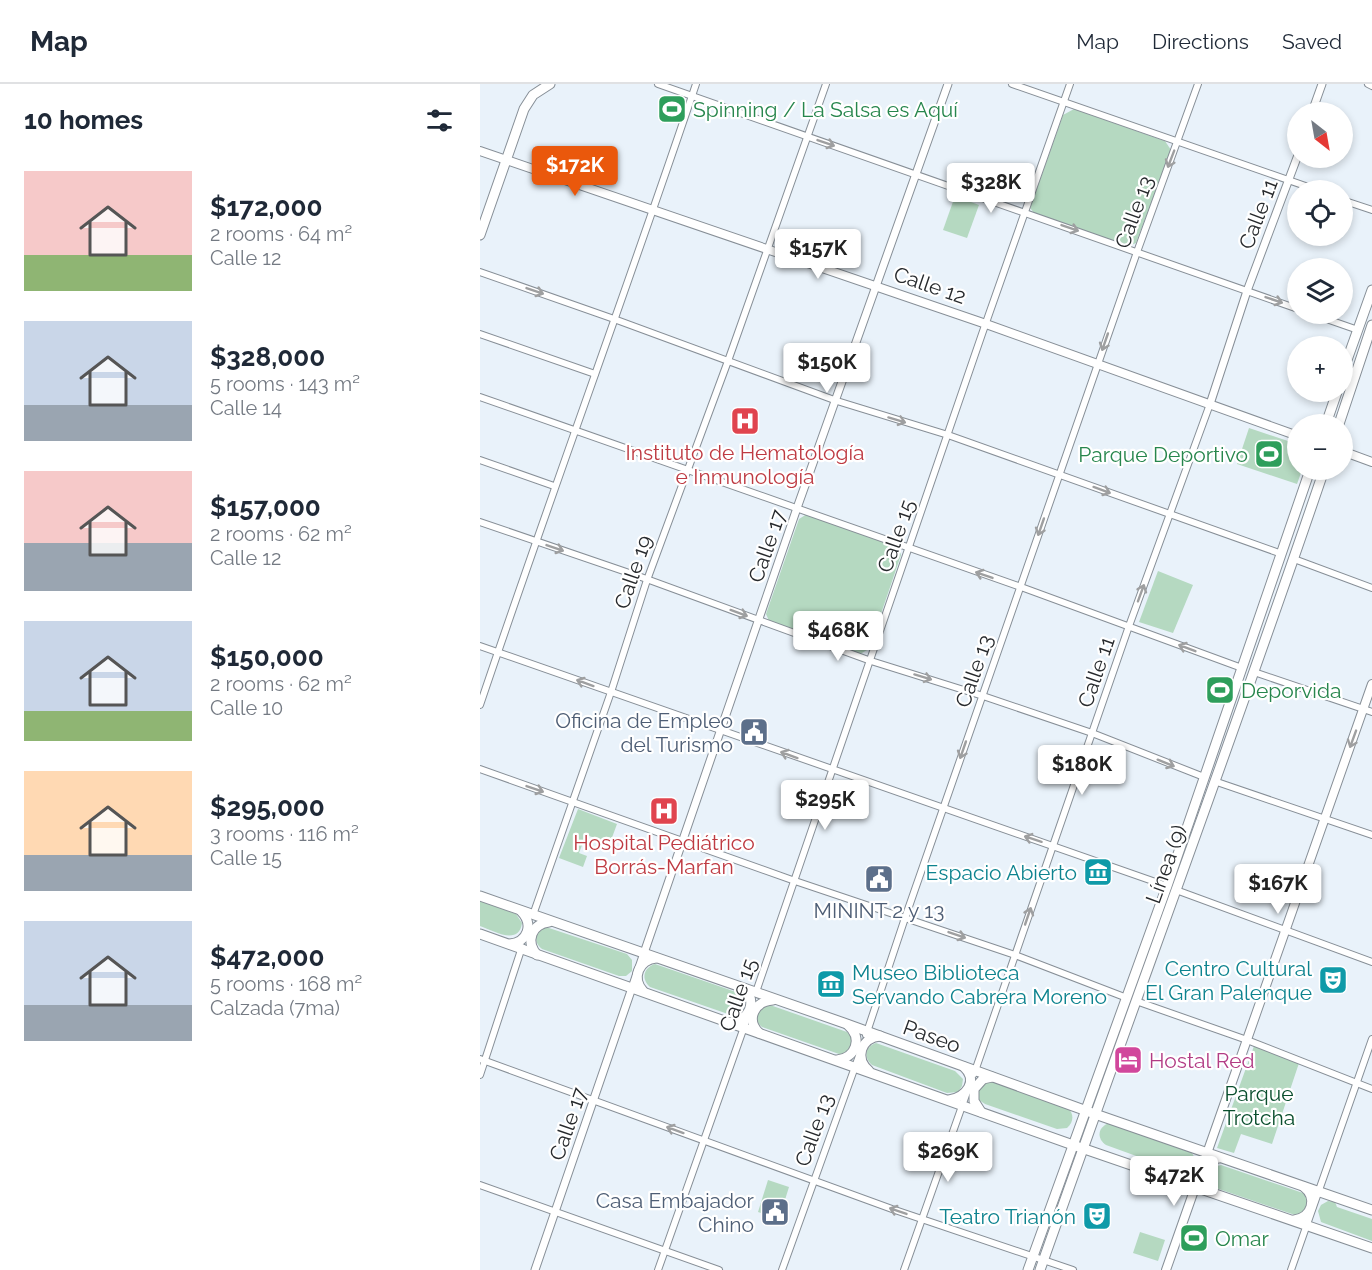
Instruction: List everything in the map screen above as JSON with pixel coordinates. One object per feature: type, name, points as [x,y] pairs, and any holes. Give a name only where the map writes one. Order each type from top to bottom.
[{"type":"main road","points":[[480,235],[529,100],[550,84]]},
{"type":"main road","name":"Calle 12","points":[[480,151],[877,286],[1287,432]]},
{"type":"main road","points":[[1353,344],[1372,290]]},
{"type":"main road","points":[[1342,414],[1371,332]]},
{"type":"main road","points":[[1353,456],[1372,462]]},
{"type":"main road","name":"Línea (9)","points":[[1171,888],[1204,777],[1307,480]]},
{"type":"main road","name":"Línea (9)","points":[[1028,1270],[1091,1112],[1171,888],[1214,781],[1321,480]]},
{"type":"main road","points":[[1166,1270],[1325,818],[1368,711],[1372,684]]},
{"type":"main road","name":"Paseo","points":[[480,896],[1372,1210]]},
{"type":"main road","points":[[508,945],[520,942],[527,932],[528,920],[520,910]]},
{"type":"main road","points":[[538,956],[531,946],[534,928],[552,921]]},
{"type":"main road","points":[[480,934],[1372,1248]]},
{"type":"main road","points":[[645,993],[637,983],[638,970],[646,961],[659,958]]},
{"type":"main road","points":[[729,1022],[741,1020],[750,1009],[751,998],[744,988]]},
{"type":"main road","points":[[760,1034],[753,1024],[754,1011],[761,1002],[773,1000]]},
{"type":"main road","points":[[835,1059],[847,1058],[856,1046],[854,1030],[844,1023]]},
{"type":"main road","points":[[870,1072],[862,1063],[861,1048],[867,1040],[873,1037],[885,1038]]},
{"type":"main road","points":[[949,1100],[961,1097],[969,1087],[970,1075],[962,1066]]},
{"type":"main road","points":[[981,1112],[974,1101],[974,1089],[983,1079],[995,1077]]},
{"type":"main road","name":"Línea (9)","points":[[1040,1270],[1078,1146]]},
{"type":"main road","points":[[1208,1191],[1201,1181],[1202,1169],[1210,1160],[1222,1158]]},
{"type":"main road","points":[[1292,1220],[1304,1217],[1311,1208],[1311,1195],[1303,1186]]},
{"type":"main road","points":[[1320,1230],[1312,1220],[1313,1208],[1321,1199],[1333,1196]]},
{"type":"street","points":[[658,84],[1287,305]]},
{"type":"street","points":[[480,705],[554,486],[696,84]]},
{"type":"street","name":"Calle 19","points":[[480,1075],[482,1060],[611,692],[647,580],[728,361],[826,84]]},
{"type":"street","name":"Calle 17","points":[[535,1270],[797,508],[948,84]]},
{"type":"street","points":[[1012,84],[1287,180]]},
{"type":"street","name":"Calle 15","points":[[658,1270],[744,1028],[1070,84]]},
{"type":"street","name":"Calle 13","points":[[782,1270],[855,1067],[1059,474],[1198,84]]},
{"type":"street","points":[[1316,102],[1322,84]]},
{"type":"street","points":[[1368,84],[1372,86]]},
{"type":"street","name":"Calle 11","points":[[904,1270],[1129,626],[1210,404],[1247,291],[1287,186]]},
{"type":"street","points":[[1353,204],[1372,210]]},
{"type":"street","points":[[480,272],[837,401],[948,435],[1282,554]]},
{"type":"street","points":[[1341,324],[1358,330]]},
{"type":"street","points":[[480,334],[595,374]]},
{"type":"street","points":[[480,397],[1021,587],[1242,668]]},
{"type":"street","points":[[480,460],[554,486]]},
{"type":"street","points":[[480,522],[871,661],[983,696],[1092,734],[1204,777]]},
{"type":"street","points":[[1294,559],[1372,588]]},
{"type":"street","points":[[480,646],[833,771],[1052,845],[1372,962]]},
{"type":"street","points":[[1254,672],[1368,711]]},
{"type":"street","points":[[480,769],[795,881],[1015,955],[1247,1040],[1372,1089]]},
{"type":"street","points":[[1214,781],[1372,835]]},
{"type":"street","points":[[1291,1270],[1372,1039]]},
{"type":"street","points":[[482,1060],[813,1180],[1073,1270]]},
{"type":"street","points":[[480,1185],[719,1270]]},
{"type":"green space","points":[[1074,109],[1165,141],[1171,150],[1136,243],[1129,246],[1035,214],[1030,208],[1063,115]]},
{"type":"green space","points":[[955,196],[979,205],[967,238],[943,230]]},
{"type":"green space","name":"Parque Deportivo","points":[[1249,428],[1287,441],[1287,480],[1298,480],[1297,484],[1237,464]]},
{"type":"green space","points":[[807,514],[899,548],[901,555],[869,649],[860,654],[769,621],[766,614],[799,519]]},
{"type":"green space","points":[[1158,571],[1193,585],[1173,633],[1139,622]]},
{"type":"green space","points":[[578,809],[617,824],[610,843],[586,835],[579,853],[587,856],[583,867],[559,858]]},
{"type":"green space","points":[[480,901],[516,914],[522,923],[520,930],[516,934],[505,935],[480,926]]},
{"type":"green space","points":[[546,927],[627,954],[632,960],[632,971],[626,976],[619,976],[542,949],[536,940],[540,931]]},
{"type":"green space","points":[[655,964],[736,992],[742,1001],[741,1006],[738,1011],[728,1014],[650,987],[644,977],[648,968]]},
{"type":"green space","points":[[770,1005],[847,1032],[852,1037],[852,1048],[839,1054],[762,1027],[756,1016],[759,1008]]},
{"type":"green space","points":[[876,1043],[955,1071],[963,1079],[962,1086],[958,1092],[947,1093],[872,1065],[867,1059],[866,1052]]},
{"type":"green space","name":"Parque Trotcha","points":[[1254,1046],[1299,1063],[1272,1144],[1241,1134],[1234,1153],[1217,1148]]},
{"type":"green space","points":[[990,1081],[1068,1108],[1072,1115],[1071,1123],[1067,1128],[1057,1129],[985,1104],[979,1100],[978,1089],[983,1083]]},
{"type":"green space","points":[[1109,1123],[1191,1152],[1195,1159],[1194,1165],[1183,1173],[1106,1145],[1100,1133],[1102,1127]]},
{"type":"green space","points":[[1221,1165],[1303,1193],[1308,1198],[1307,1209],[1295,1215],[1213,1187],[1208,1181],[1207,1173],[1210,1168]]},
{"type":"green space","points":[[768,1180],[789,1187],[779,1219],[758,1212]]},
{"type":"green space","points":[[1328,1201],[1335,1202],[1337,1207],[1372,1219],[1372,1241],[1321,1222],[1318,1211],[1321,1205]]},
{"type":"green space","points":[[1140,1232],[1165,1240],[1158,1261],[1133,1253]]},
{"type":"place","name":"Spinning / La Salsa es Aquí","points":[[672,109]]},
{"type":"place","name":"Instituto de Hematología e Inmunología","points":[[745,421]]},
{"type":"place","name":"Parque Deportivo","points":[[1269,454]]},
{"type":"place","name":"Deporvida","points":[[1220,690]]},
{"type":"place","name":"Oficina de Empleo del Turismo","points":[[754,732]]},
{"type":"place","name":"Hospital Pediátrico Borrás-Marfan","points":[[664,811]]},
{"type":"place","name":"Espacio Abierto","points":[[1098,872]]},
{"type":"place","name":"MININT 2 y 13","points":[[879,879]]},
{"type":"place","name":"Centro Cultural El Gran Palenque","points":[[1333,980]]},
{"type":"place","name":"Museo Biblioteca Servando Cabrera Moreno","points":[[831,984]]},
{"type":"place","name":"Hostal Red","points":[[1128,1060]]},
{"type":"place","name":"Casa Embajador Chino","points":[[775,1212]]},
{"type":"place","name":"Teatro Trianón","points":[[1097,1216]]},
{"type":"place","name":"Omar","points":[[1194,1238]]}]
